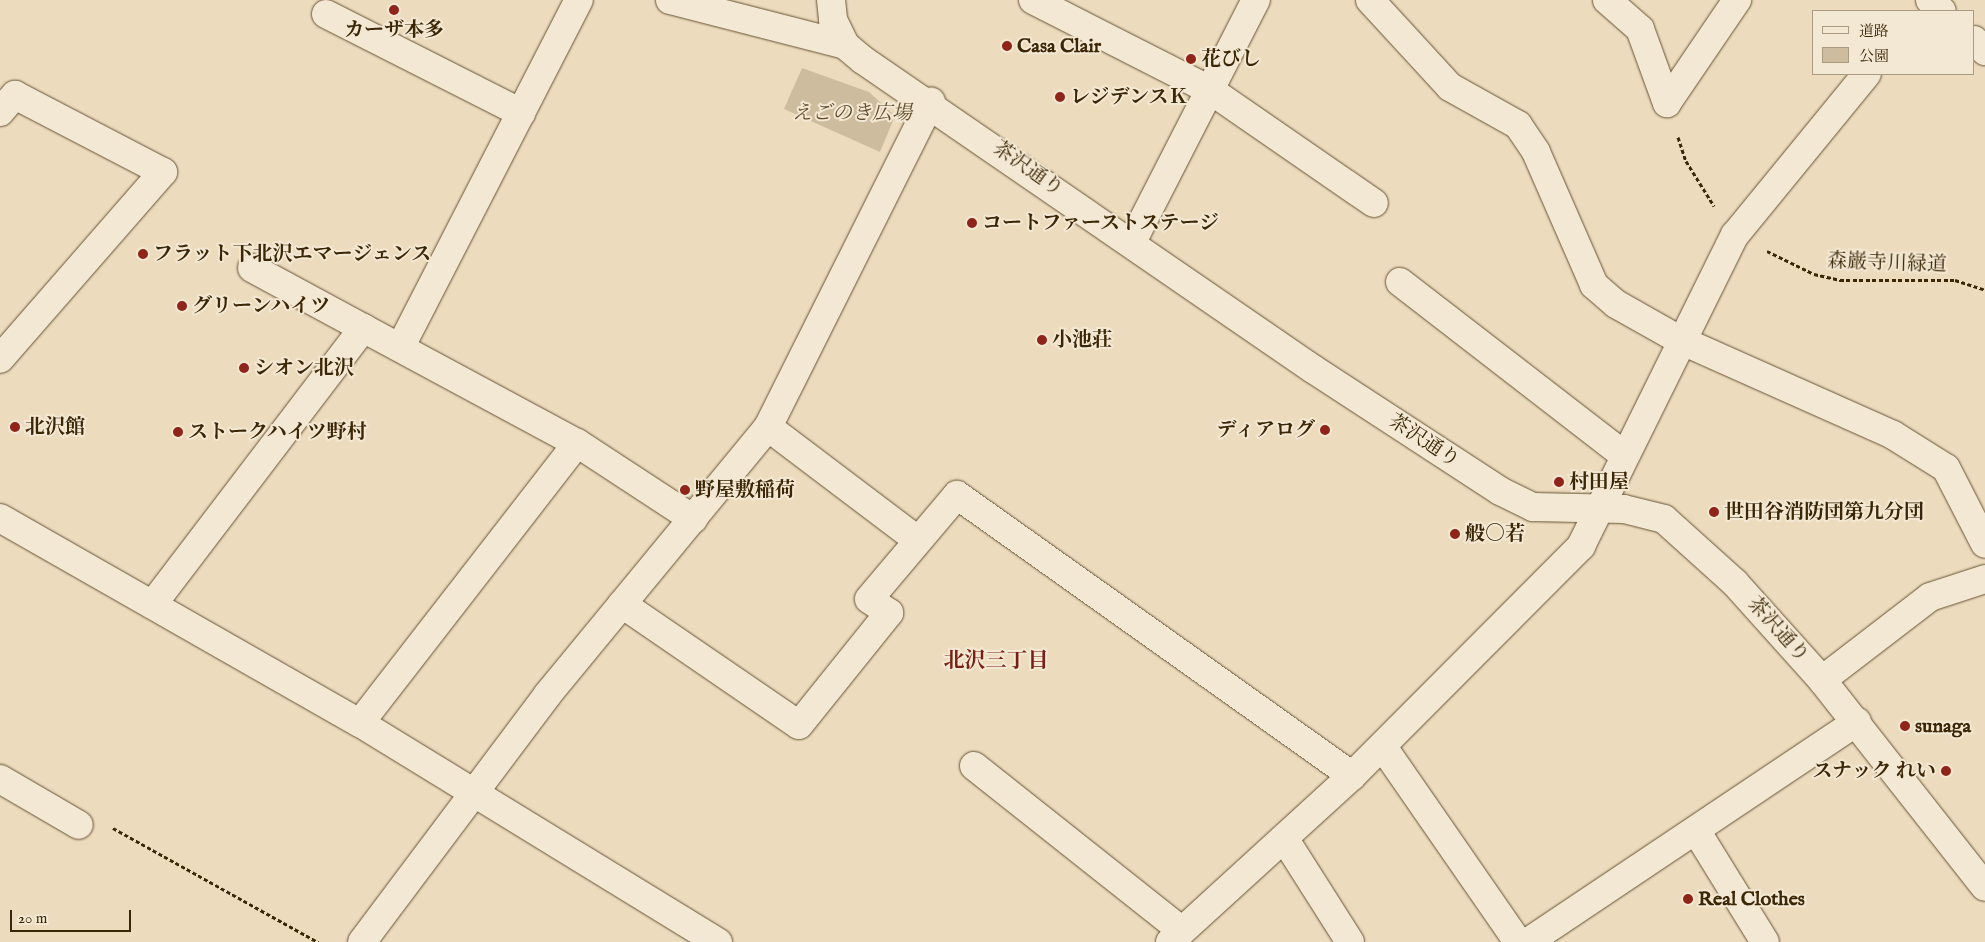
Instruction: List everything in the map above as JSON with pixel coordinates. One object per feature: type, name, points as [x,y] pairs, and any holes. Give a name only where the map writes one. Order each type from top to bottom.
[{"type":"street","points":[[401,346],[579,0]]},
{"type":"street","points":[[670,0],[844,45]]},
{"type":"street","points":[[831,0],[832,20],[844,45]]},
{"type":"street","points":[[1033,0],[1210,90],[1374,203]]},
{"type":"street","points":[[1132,242],[1256,0]]},
{"type":"street","points":[[1370,0],[1450,87],[1518,125],[1536,152],[1594,284],[1616,304],[1680,340],[1893,435],[1946,468],[1985,544]]},
{"type":"street","points":[[1607,0],[1640,29],[1667,103]]},
{"type":"street","points":[[1667,103],[1738,0]]},
{"type":"street","points":[[1919,10],[1928,0],[1941,10]]},
{"type":"street","points":[[326,14],[521,113]]},
{"type":"street","points":[[1975,41],[1985,50]]},
{"type":"street","name":"茶沢通り","points":[[844,45],[930,102],[1313,368],[1500,491],[1533,507],[1624,509],[1664,519],[1735,583],[1822,680],[1984,882]]},
{"type":"street","points":[[974,766],[1175,936],[1383,747],[1581,546],[1680,340],[1735,235],[1866,75]]},
{"type":"street","points":[[0,112],[15,96],[163,172],[0,358]]},
{"type":"street","points":[[362,942],[470,792],[768,427],[930,102]]},
{"type":"street","points":[[252,268],[362,328],[401,346],[577,443],[693,519]]},
{"type":"street","points":[[1400,282],[1625,456]]},
{"type":"street","points":[[153,604],[362,328]]},
{"type":"street","points":[[768,427],[916,539]]},
{"type":"street","points":[[360,723],[577,443]]},
{"type":"street","points":[[622,604],[799,725],[890,613],[869,599],[916,539],[957,495],[1352,776]]},
{"type":"street","points":[[0,518],[360,723],[718,942]]},
{"type":"street","points":[[1822,680],[1930,597],[1985,579]]},
{"type":"street","points":[[1528,942],[1697,832],[1857,722]]},
{"type":"street","points":[[1383,747],[1518,942]]},
{"type":"street","points":[[0,779],[79,825]]},
{"type":"street","points":[[1697,832],[1765,942]]},
{"type":"street","points":[[1284,838],[1350,942]]},
{"type":"path","points":[[1667,103],[1686,161],[1735,235]]},
{"type":"path","name":"森巌寺川緑道","points":[[1735,235],[1814,274],[1840,280],[1955,280],[1985,290]]},
{"type":"path","points":[[79,825],[97,818],[318,942]]},
{"type":"green space","name":"えごのき広場","points":[[802,68],[869,92],[895,116],[880,152],[784,109]]},
{"type":"place","name":"カーザ本多","points":[[394,10]]},
{"type":"place","name":"Casa Clair","points":[[1007,46]]},
{"type":"place","name":"花びし","points":[[1191,59]]},
{"type":"place","name":"レジデンスＫ","points":[[1060,97]]},
{"type":"place","name":"コートファーストステージ","points":[[972,223]]},
{"type":"place","name":"フラット下北沢エマージェンス","points":[[143,254]]},
{"type":"place","name":"グリーンハイツ","points":[[182,306]]},
{"type":"place","name":"小池荘","points":[[1042,340]]},
{"type":"place","name":"シオン北沢","points":[[244,368]]},
{"type":"place","name":"北沢館","points":[[15,427]]},
{"type":"place","name":"ディアログ","points":[[1325,430]]},
{"type":"place","name":"ストークハイツ野村","points":[[178,432]]},
{"type":"place","name":"村田屋","points":[[1559,482]]},
{"type":"place","name":"野屋敷稲荷","points":[[685,490]]},
{"type":"place","name":"世田谷消防団第九分団","points":[[1714,512]]},
{"type":"place","name":"般○若","points":[[1455,534]]},
{"type":"place","name":"sunaga","points":[[1905,726]]},
{"type":"place","name":"スナック れい","points":[[1946,771]]},
{"type":"place","name":"Real Clothes","points":[[1688,899]]},
{"type":"district","name":"北沢三丁目","points":[[996,662]]}]
